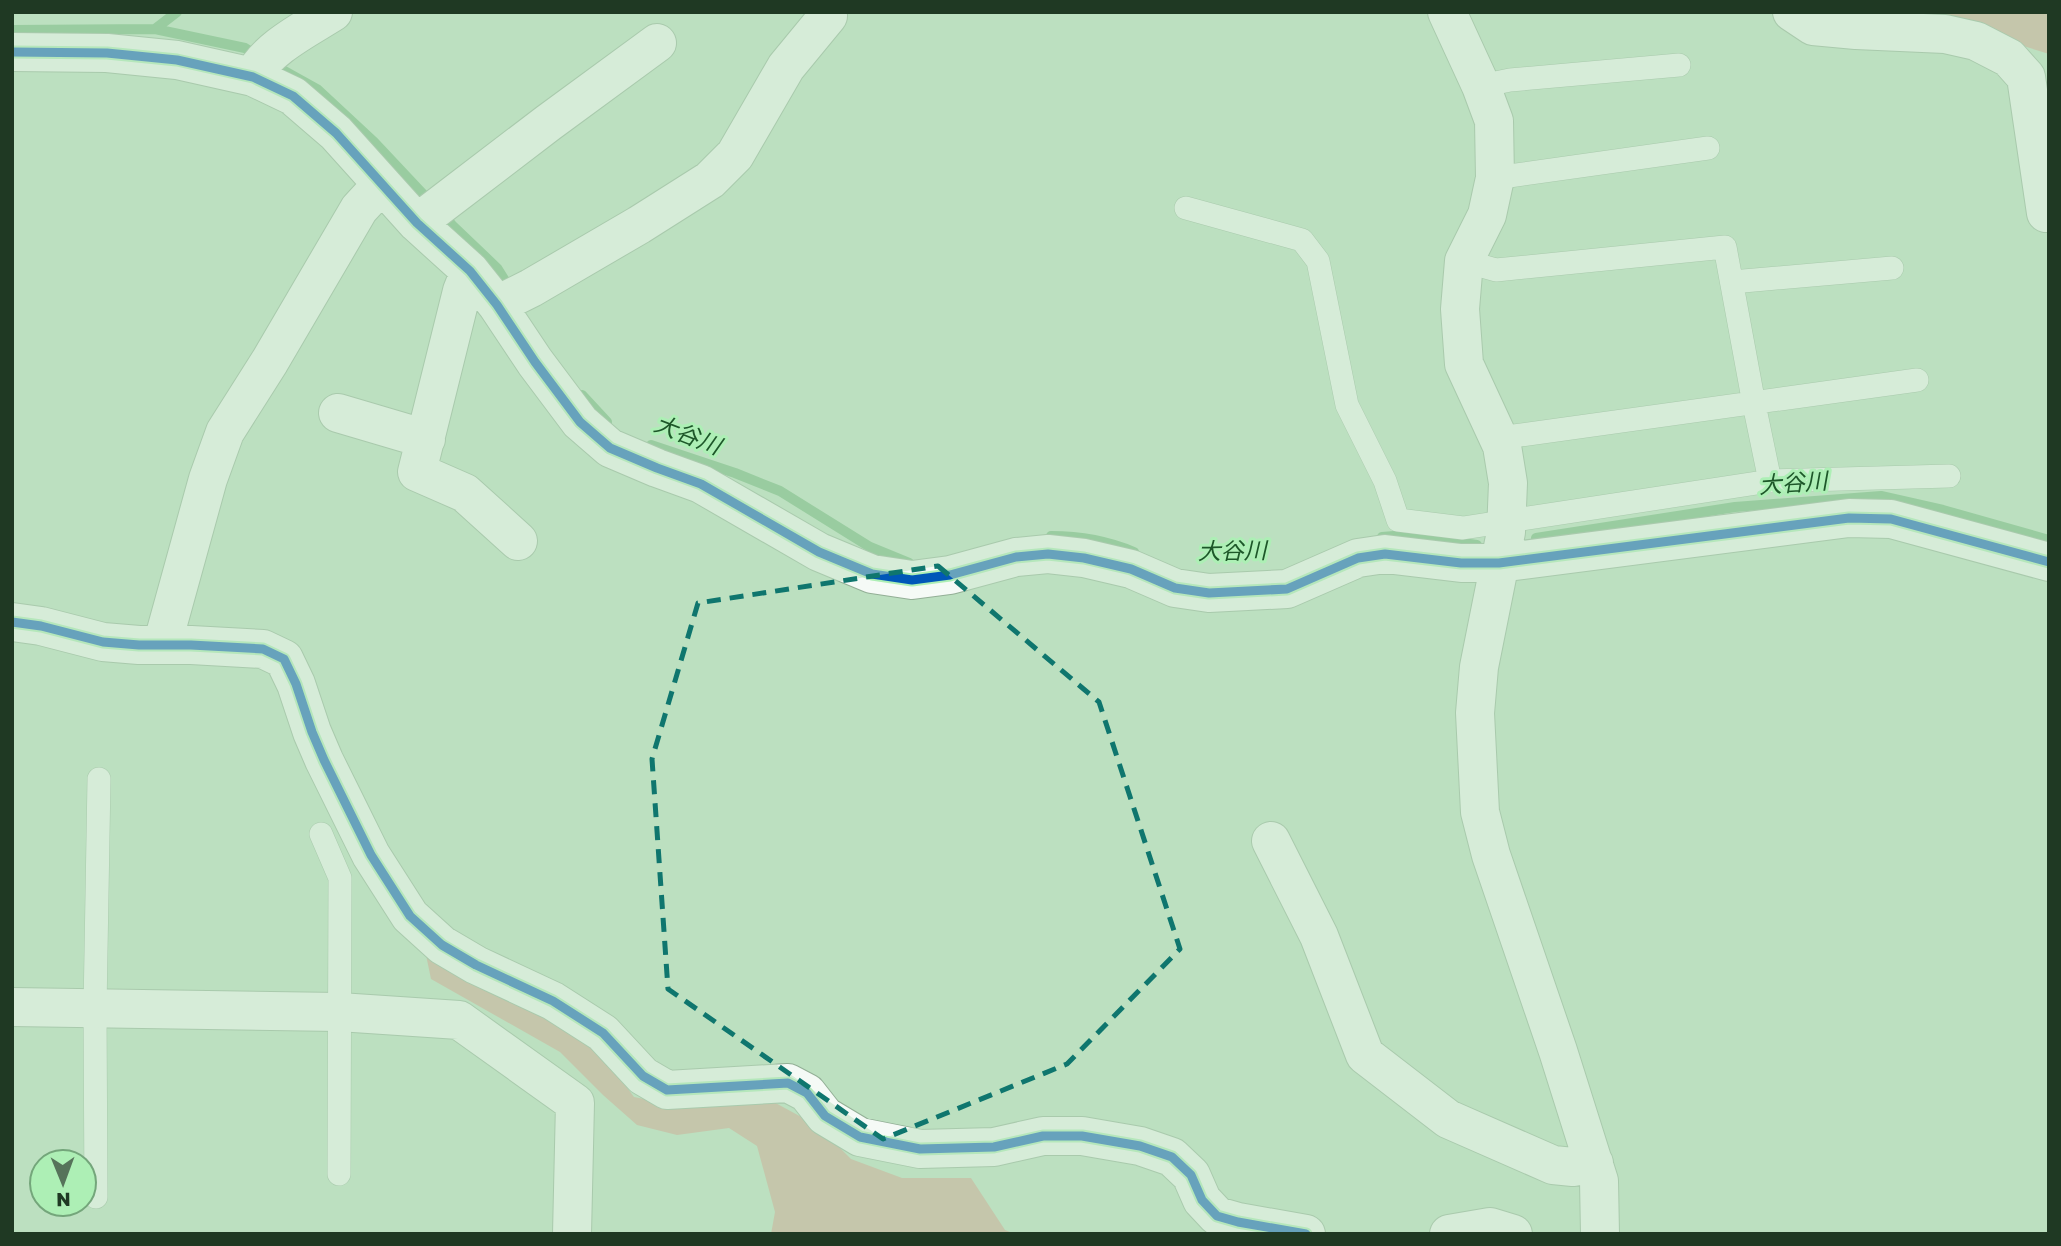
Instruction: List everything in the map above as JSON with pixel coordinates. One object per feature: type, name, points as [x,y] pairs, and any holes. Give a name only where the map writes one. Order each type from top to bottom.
[{"type":"street","points":[[12,52],[107,53],[262,65],[333,12]]},
{"type":"street","points":[[1447,12],[1494,121],[1494,178],[1487,215],[1464,261],[1460,309],[1464,364],[1502,446],[1508,484],[1507,522],[1479,667],[1475,713],[1479,812],[1594,1163],[1599,1181],[1600,1234]]},
{"type":"street","points":[[1791,12],[1814,26],[1945,34],[1976,41],[2009,58],[2026,77],[2046,213]]},
{"type":"street","points":[[512,297],[639,225],[710,180],[734,155],[786,67],[828,16]]},
{"type":"street","points":[[430,212],[657,43]]},
{"type":"street","points":[[262,65],[336,134],[382,184],[430,212],[470,271],[512,297],[535,362],[580,422],[610,448],[701,484],[819,552],[872,574],[912,580],[950,575],[1016,557],[1048,554],[1083,558],[1131,569],[1175,589],[1209,593],[1287,589],[1358,558],[1385,554],[1461,563],[1499,563],[1849,518],[1891,519],[2049,562]]},
{"type":"street","points":[[164,645],[208,479],[225,432],[359,209],[382,184]]},
{"type":"street","points":[[470,271],[462,291],[417,472],[465,493],[518,541]]},
{"type":"street","points":[[338,414],[426,439]]},
{"type":"street","points":[[12,622],[41,626],[103,642],[139,646],[191,645],[263,649],[284,659],[324,760],[371,855],[410,916],[442,945],[476,965],[554,1000],[603,1033],[642,1076],[667,1090],[788,1083],[807,1093],[825,1116],[860,1137],[920,1149],[994,1147],[1044,1136],[1082,1136],[1140,1146],[1172,1157],[1191,1175],[1202,1200],[1217,1216],[1306,1234]]},
{"type":"street","points":[[1271,841],[1319,936],[1365,1055],[1448,1119],[1553,1165],[1573,1167],[1594,1163]]},
{"type":"street","points":[[12,1007],[339,1012],[459,1020],[575,1103],[572,1234]]},
{"type":"street","points":[[1449,1234],[1490,1227],[1513,1234]]},
{"type":"lane","points":[[1481,86],[1510,80],[1679,65]]},
{"type":"lane","points":[[1494,178],[1708,148]]},
{"type":"lane","points":[[1186,208],[1303,240],[1318,261],[1347,405],[1385,481],[1398,520],[1462,528],[1770,481],[1949,476]]},
{"type":"lane","points":[[1464,261],[1496,270],[1726,247],[1770,481]]},
{"type":"lane","points":[[1732,282],[1892,268]]},
{"type":"lane","points":[[1499,438],[1917,380]]},
{"type":"lane","points":[[96,1148],[99,779]]},
{"type":"lane","points":[[321,834],[340,878],[339,1174]]},
{"type":"highlighted area","points":[[938,566],[1099,702],[1180,949],[1067,1064],[883,1139],[668,989],[652,759],[698,603]]},
{"type":"shaded area","points":[[1854,12],[2049,12],[2049,54],[1972,30]]},
{"type":"shaded area","points":[[426,955],[563,1020],[606,1059],[634,1097],[686,1107],[770,1100],[818,1126],[851,1159],[902,1178],[971,1178],[1005,1230],[1015,1234],[771,1234],[775,1212],[757,1146],[729,1128],[677,1135],[637,1125],[560,1052],[431,979]]},
{"type":"waterway","points":[[155,29],[177,12]]},
{"type":"waterway","name":"大谷川","points":[[12,30],[155,29],[245,48],[258,56]]},
{"type":"waterway","name":"大谷川","points":[[272,64],[317,89],[374,142],[452,225],[497,268],[512,292]]},
{"type":"waterway","name":"大谷川","points":[[582,395],[607,422]]},
{"type":"waterway","name":"大谷川","points":[[651,445],[780,491],[870,547],[909,563]]},
{"type":"waterway","name":"大谷川","points":[[1536,538],[1735,507],[1881,496],[1943,510],[2049,540]]},
{"type":"waterway","name":"大谷川","points":[[1382,537],[1406,535],[1477,545]]},
{"type":"waterway","name":"大谷川","points":[[1051,536],[1093,540],[1134,552]]},
{"type":"cycle path","points":[[12,52],[107,53],[177,60],[253,77],[293,96],[336,133],[417,223],[470,271],[580,422],[610,448],[701,484],[819,552],[872,574],[912,580],[950,575],[1016,557],[1048,554],[1084,558],[1131,569],[1175,588],[1209,593],[1287,589],[1358,558],[1385,554],[1461,563],[1499,563],[1849,518],[1891,519],[2049,562]]},
{"type":"cycle path","points":[[12,622],[41,626],[103,642],[263,649],[284,659],[324,760],[371,855],[410,916],[442,945],[476,965],[553,1001],[603,1033],[643,1076],[667,1090],[788,1083],[807,1093],[825,1116],[860,1137],[920,1149],[994,1147],[1043,1136],[1082,1136],[1140,1146],[1172,1157],[1191,1175],[1202,1200],[1217,1216],[1306,1234]]}]
